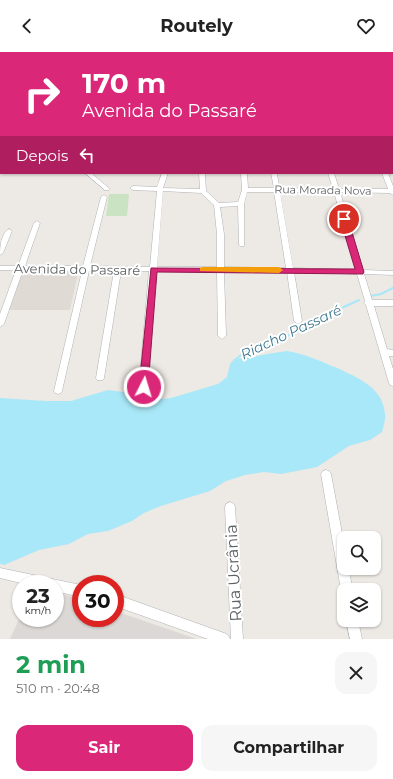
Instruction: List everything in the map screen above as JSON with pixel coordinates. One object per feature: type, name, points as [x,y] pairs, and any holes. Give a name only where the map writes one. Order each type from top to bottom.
[{"type":"street","points":[[89,174],[107,189]]},
{"type":"street","points":[[144,387],[160,188],[165,174]]},
{"type":"street","points":[[202,174],[203,191]]},
{"type":"street","points":[[242,245],[241,204],[245,190],[244,174]]},
{"type":"street","points":[[274,174],[298,321]]},
{"type":"street","points":[[331,174],[368,303],[393,383]]},
{"type":"street","points":[[385,174],[393,192]]},
{"type":"street","points":[[133,188],[203,191],[217,205],[221,227],[222,336]]},
{"type":"street","name":"Rua Morada Nova","points":[[245,190],[277,189],[393,192]]},
{"type":"street","points":[[58,391],[104,197]]},
{"type":"street","points":[[217,205],[241,204]]},
{"type":"street","points":[[0,324],[36,223]]},
{"type":"street","points":[[0,253],[9,231]]},
{"type":"street","name":"Avenida do Passaré","points":[[0,268],[290,270],[393,273]]},
{"type":"street","points":[[100,378],[118,269]]},
{"type":"street","points":[[368,303],[393,303]]},
{"type":"street","points":[[384,352],[393,353]]},
{"type":"street","points":[[326,474],[346,583]]},
{"type":"street","name":"Rua Ucrânia","points":[[230,507],[236,639]]},
{"type":"street","points":[[0,573],[12,576]]},
{"type":"street","points":[[124,603],[224,639]]},
{"type":"street","points":[[353,627],[356,639]]},
{"type":"shaded area","points":[[21,272],[76,272],[78,274],[70,310],[8,310]]},
{"type":"shaded area","points":[[64,594],[72,597],[72,627],[124,627],[124,614],[197,639],[10,639],[16,627],[64,627]]},
{"type":"green space","points":[[109,194],[129,194],[127,216],[106,216]]},
{"type":"water","points":[[287,351],[306,356],[337,368],[361,380],[374,390],[380,397],[383,405],[385,421],[382,432],[370,440],[349,446],[317,467],[281,474],[264,472],[245,475],[226,481],[210,491],[161,506],[108,531],[88,534],[69,544],[39,550],[4,565],[0,564],[0,398],[71,401],[108,390],[139,394],[152,400],[171,398],[218,384],[227,377],[230,364],[234,359]]},
{"type":"waterway","name":"Riacho Passaré","points":[[370,296],[381,294],[393,288]]},
{"type":"waterway","name":"Riacho Passaré","points":[[235,360],[247,350],[262,347],[312,325],[335,311],[359,300]]},
{"type":"slow traffic","points":[[203,270],[279,270]]},
{"type":"route","points":[[144,387],[154,269],[360,272],[344,219]]}]
